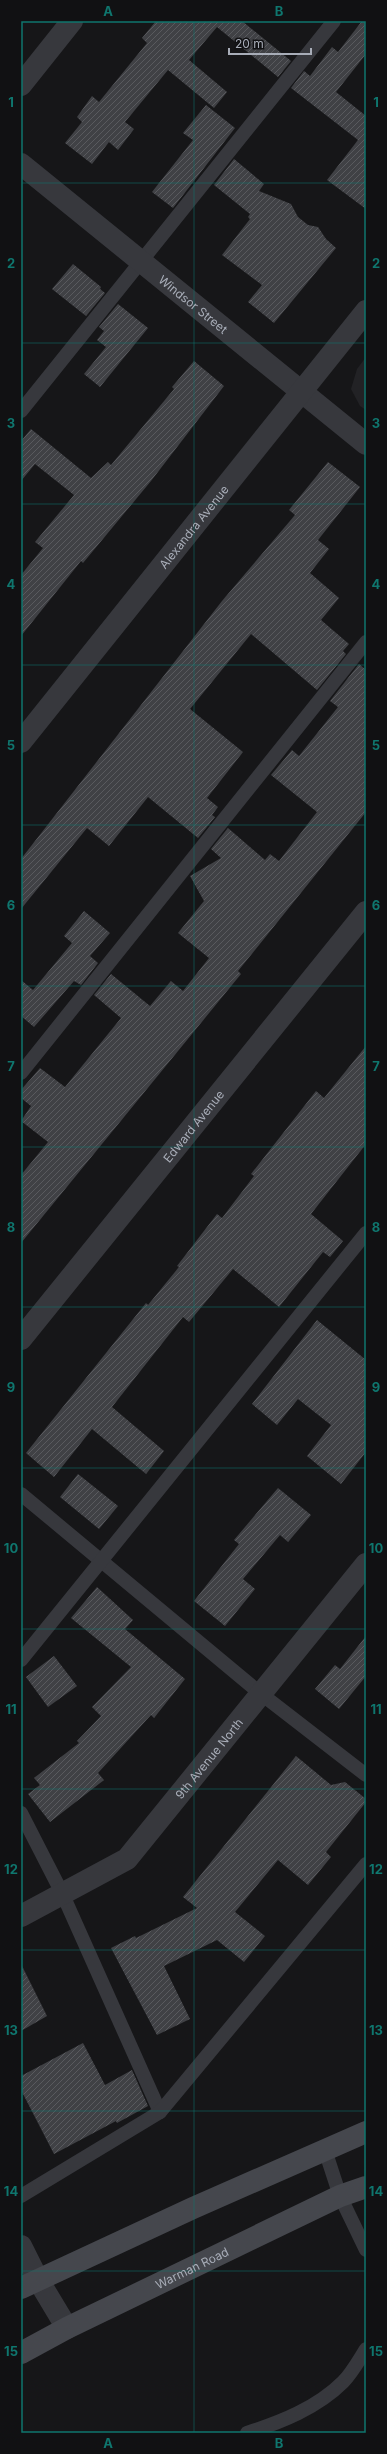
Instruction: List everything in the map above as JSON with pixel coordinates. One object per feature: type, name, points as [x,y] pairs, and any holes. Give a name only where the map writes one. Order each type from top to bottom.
[{"type":"main road","points":[[29,2283],[366,2132]]},
{"type":"main road","name":"Warman Road","points":[[21,2353],[67,2328],[340,2196],[366,2187]]},
{"type":"street","points":[[21,85],[72,21]]},
{"type":"street","name":"Windsor Street","points":[[21,164],[300,392],[366,444]]},
{"type":"street","name":"Alexandra Avenue","points":[[21,742],[366,311]]},
{"type":"street","name":"Edward Avenue","points":[[21,1339],[366,912]]},
{"type":"street","name":"9th Avenue North","points":[[21,1916],[127,1859],[366,1564]]},
{"type":"street","points":[[21,2246],[29,2283],[67,2328]]},
{"type":"lane","points":[[21,411],[334,21]]},
{"type":"lane","points":[[21,1073],[366,642]]},
{"type":"lane","points":[[21,1660],[366,1233]]},
{"type":"lane","points":[[21,1494],[260,1693],[366,1775]]},
{"type":"lane","points":[[21,1813],[63,1894],[160,2112]]},
{"type":"lane","points":[[21,2196],[160,2112],[366,1864]]},
{"type":"lane","points":[[325,2150],[340,2196],[366,2250]]},
{"type":"lane","points":[[247,2433],[271,2425],[314,2405],[344,2382],[366,2349]]},
{"type":"shaded area","points":[[366,357],[366,410],[360,406],[351,389],[357,369]]},
{"type":"building","points":[[156,21],[242,21],[291,61],[278,77],[217,27],[189,60],[227,92],[214,108],[168,70],[125,122],[134,129],[118,150],[109,142],[92,164],[65,143],[82,122],[77,117],[92,96],[99,102],[147,43],[142,38]]},
{"type":"building","points":[[362,21],[366,21],[366,54],[336,92],[366,116],[366,209],[327,180],[358,140],[291,88],[304,71],[310,76],[332,47],[338,52]]},
{"type":"building","points":[[206,105],[235,128],[173,208],[152,192],[193,140],[183,133]]},
{"type":"building","points":[[234,159],[264,184],[259,191],[291,204],[298,217],[308,225],[318,227],[326,239],[336,248],[274,323],[248,302],[262,285],[222,255],[250,219],[248,217],[250,214],[214,185]]},
{"type":"building","points":[[73,264],[101,287],[100,289],[105,293],[86,316],[52,289]]},
{"type":"building","points":[[118,304],[148,328],[100,387],[84,374],[106,347],[97,340],[104,331],[99,327]]},
{"type":"building","points":[[194,361],[224,386],[151,481],[83,563],[81,561],[21,636],[21,575],[43,548],[35,542],[74,495],[35,464],[21,481],[21,441],[31,429],[91,478],[108,462],[111,465],[174,389],[172,387]]},
{"type":"building","points":[[328,462],[360,487],[318,540],[329,549],[310,573],[339,598],[321,620],[349,644],[343,651],[346,654],[317,690],[251,634],[190,709],[243,752],[207,798],[218,807],[212,815],[215,817],[198,838],[148,797],[109,846],[87,828],[21,909],[21,859],[222,601],[295,515],[289,510]]},
{"type":"building","points":[[359,664],[366,670],[366,812],[238,971],[241,974],[21,1243],[21,1175],[48,1142],[21,1121],[31,1106],[21,1098],[21,1090],[40,1068],[65,1087],[121,1018],[94,995],[111,974],[150,1006],[171,981],[183,991],[209,958],[178,933],[204,901],[190,876],[221,858],[211,849],[228,828],[265,860],[270,854],[279,861],[317,812],[271,775],[292,750],[299,756],[338,707],[330,701]]},
{"type":"building","points":[[84,911],[110,933],[90,956],[98,963],[81,985],[74,981],[34,1027],[21,1016],[21,980],[33,990],[72,943],[64,936]]},
{"type":"building","points":[[366,1046],[366,1144],[311,1214],[343,1241],[330,1257],[323,1252],[279,1307],[233,1269],[189,1322],[183,1317],[112,1407],[164,1451],[146,1474],[92,1429],[54,1477],[26,1453],[146,1303],[148,1305],[179,1267],[177,1266],[217,1214],[222,1218],[254,1176],[251,1174],[316,1091],[324,1098]]},
{"type":"building","points":[[317,1320],[366,1360],[366,1452],[341,1484],[307,1456],[331,1425],[298,1399],[277,1425],[252,1404]]},
{"type":"building","points":[[78,1474],[118,1506],[99,1529],[60,1497]]},
{"type":"building","points":[[278,1488],[311,1515],[288,1542],[280,1535],[243,1579],[255,1589],[225,1626],[194,1601],[239,1544],[234,1540]]},
{"type":"building","points":[[97,1587],[133,1620],[125,1629],[185,1679],[154,1718],[151,1715],[98,1773],[104,1780],[50,1822],[28,1794],[40,1785],[34,1778],[79,1743],[77,1741],[101,1716],[92,1707],[131,1667],[71,1618]]},
{"type":"building","points":[[366,1636],[366,1676],[339,1709],[315,1689],[335,1665],[340,1669]]},
{"type":"building","points":[[54,1656],[77,1686],[48,1707],[26,1677]]},
{"type":"building","points":[[296,1756],[331,1785],[345,1782],[366,1799],[366,1802],[326,1852],[331,1857],[308,1885],[278,1860],[235,1912],[265,1936],[244,1962],[217,1940],[164,1966],[190,2019],[157,2035],[111,1948],[135,1936],[136,1938],[197,1908],[183,1897]]},
{"type":"building","points":[[21,1964],[47,2016],[21,2031]]},
{"type":"building","points":[[83,2043],[105,2085],[132,2070],[148,2106],[54,2154],[21,2090],[21,2076]]}]
